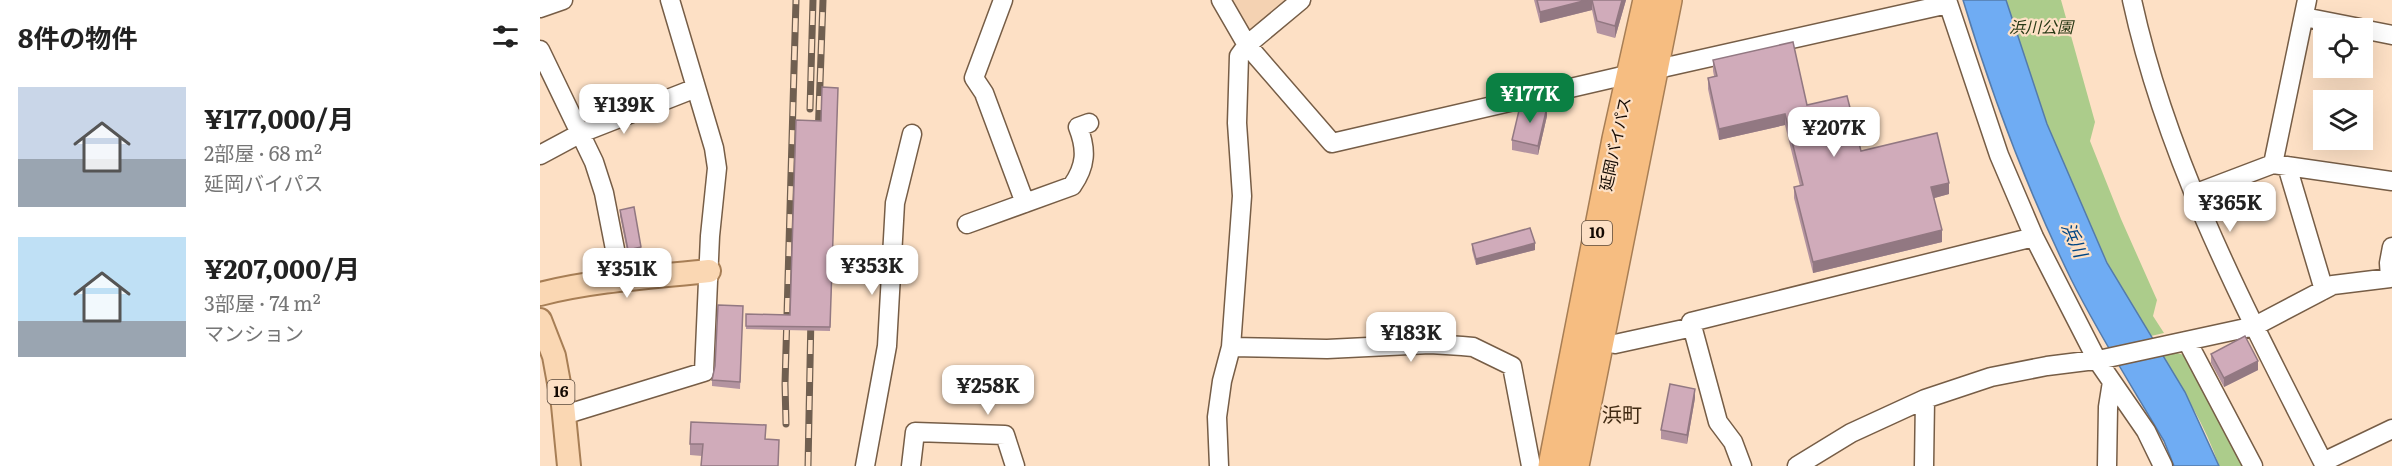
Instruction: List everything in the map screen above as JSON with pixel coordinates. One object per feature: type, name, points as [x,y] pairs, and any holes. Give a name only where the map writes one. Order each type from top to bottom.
[{"type":"highway","name":"延岡バイパス","points":[[1575,466],[1599,341],[1642,71],[1647,0]]},
{"type":"highway","name":"延岡バイパス","points":[[1552,466],[1616,139],[1668,0]]},
{"type":"main road","points":[[540,294],[562,288],[709,271]]},
{"type":"main road","name":"16","points":[[540,320],[554,356],[564,415],[569,466]]},
{"type":"street","points":[[540,8],[562,0]]},
{"type":"street","points":[[564,415],[704,372],[717,168],[714,148],[670,0]]},
{"type":"street","points":[[1003,0],[974,78],[984,93],[1025,202]]},
{"type":"street","points":[[1221,0],[1247,45],[1332,143],[1947,2],[1999,155],[2034,237],[2112,382],[2146,430],[2163,466]]},
{"type":"street","points":[[1219,466],[1217,417],[1222,381],[1231,346],[1242,196],[1237,123],[1239,56],[1247,45],[1301,0]]},
{"type":"street","points":[[2132,0],[2161,103],[2217,250],[2324,464],[2392,429]]},
{"type":"street","points":[[2324,290],[2280,165],[2305,8],[2332,18]]},
{"type":"street","points":[[2373,31],[2392,35]]},
{"type":"street","points":[[540,50],[594,162],[603,193],[621,280]]},
{"type":"street","points":[[540,155],[581,132],[696,88]]},
{"type":"street","points":[[967,224],[1072,186],[1081,173],[1084,159],[1084,146],[1078,128],[1089,123]]},
{"type":"street","points":[[865,466],[887,346],[895,203],[912,134]]},
{"type":"street","points":[[2194,194],[2280,165],[2392,181]]},
{"type":"street","points":[[1742,466],[1733,442],[1718,422],[1691,322],[2034,237]]},
{"type":"street","points":[[1797,466],[1851,433],[1925,399],[1991,376],[2100,359],[2255,326],[2333,285],[2391,283],[2389,263],[2392,247]]},
{"type":"street","points":[[1599,341],[1614,344],[1692,327]]},
{"type":"street","points":[[2178,343],[2253,466]]},
{"type":"street","points":[[1231,346],[1327,349],[1430,344],[1473,347],[1512,366],[1531,466]]},
{"type":"street","points":[[2107,466],[2108,407],[2112,382]]},
{"type":"street","points":[[1924,466],[1925,399]]},
{"type":"street","points":[[911,466],[915,432],[1005,435],[1016,466]]},
{"type":"shaded area","points":[[1227,0],[1291,0],[1248,36]]},
{"type":"green space","name":"浜川公園","points":[[2005,0],[2061,0],[2095,122],[2090,141],[2157,300],[2153,316],[2164,333],[2151,336],[2122,291],[2098,243],[2050,133]]},
{"type":"green space","points":[[2173,352],[2188,356],[2246,466],[2219,466],[2201,423],[2162,355]]},
{"type":"water","name":"浜川","points":[[1963,0],[2006,0],[2047,124],[2107,263],[2185,392],[2219,466],[2174,466],[2164,441],[2093,320],[2071,279],[2025,176],[1998,107]]},
{"type":"building","points":[[1537,0],[1587,0],[1540,12]]},
{"type":"building","points":[[1592,0],[1622,0],[1615,26],[1597,21]]},
{"type":"building","points":[[1793,42],[1807,105],[1847,96],[1861,151],[1937,133],[1949,183],[1931,187],[1942,230],[1813,262],[1794,187],[1803,185],[1785,114],[1719,129],[1708,78],[1717,76],[1713,60]]},
{"type":"building","points":[[822,87],[838,88],[830,327],[746,326],[746,314],[790,315],[796,120],[821,121]]},
{"type":"building","points":[[1521,102],[1547,107],[1538,146],[1512,140]]},
{"type":"building","points":[[634,207],[641,247],[628,250],[620,210]]},
{"type":"building","points":[[1530,228],[1535,243],[1476,259],[1472,244]]},
{"type":"building","points":[[718,305],[743,306],[740,382],[712,380],[715,366]]},
{"type":"building","points":[[2245,336],[2258,361],[2224,378],[2211,354]]},
{"type":"building","points":[[1670,384],[1695,389],[1687,435],[1661,430]]},
{"type":"building","points":[[691,422],[766,425],[765,439],[779,440],[778,466],[701,466],[703,444],[690,444]]},
{"type":"railway","points":[[786,424],[785,384],[796,0]]},
{"type":"railway","points":[[810,109],[813,0]]},
{"type":"railway","points":[[818,138],[823,0]]},
{"type":"railway","points":[[808,466],[811,315]]},
{"type":"district","name":"浜町","points":[[1622,415]]}]
